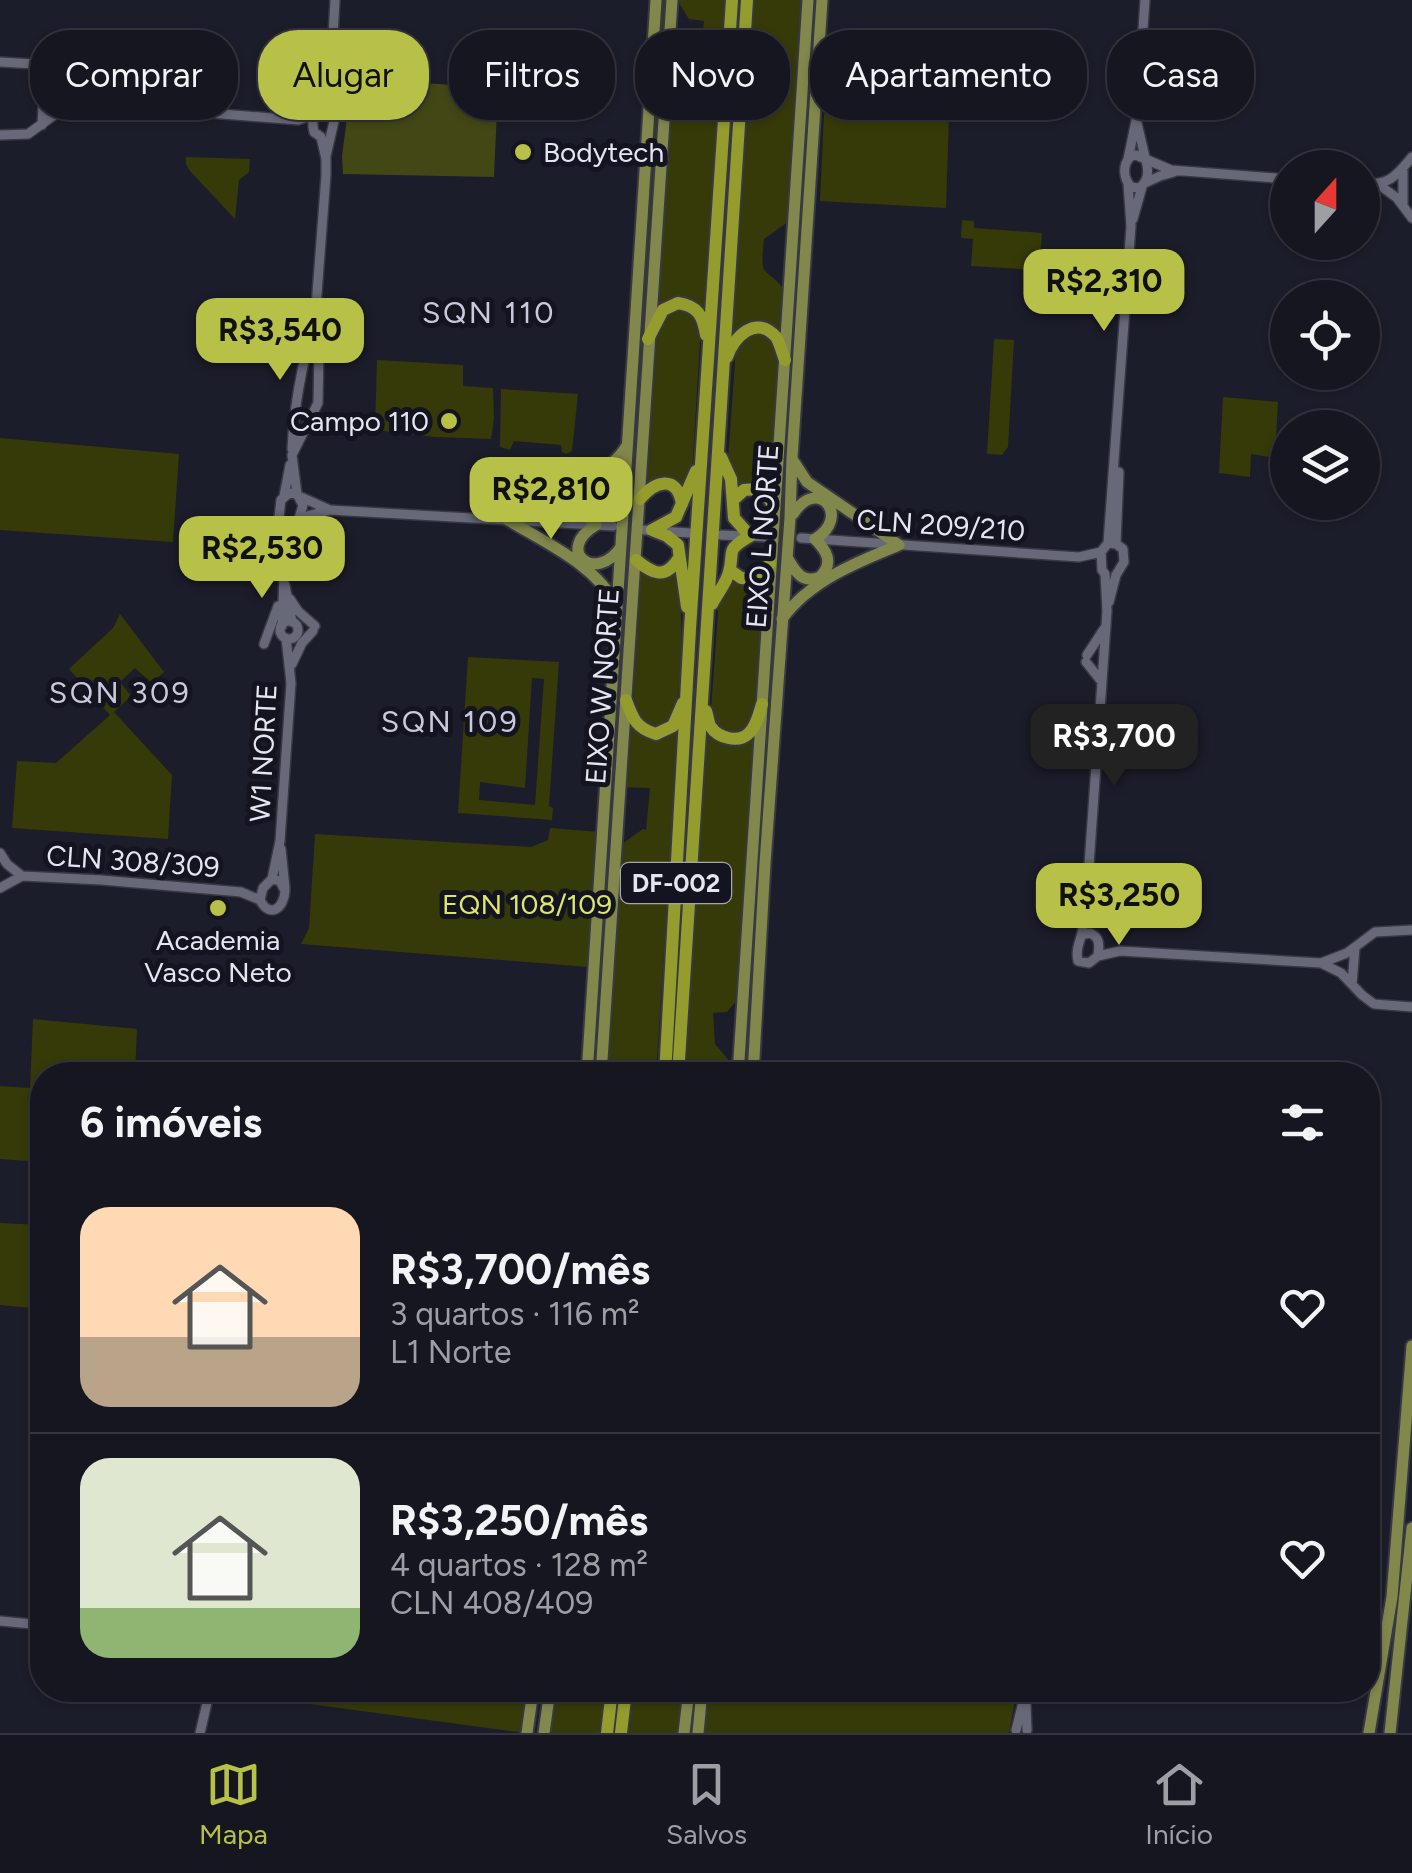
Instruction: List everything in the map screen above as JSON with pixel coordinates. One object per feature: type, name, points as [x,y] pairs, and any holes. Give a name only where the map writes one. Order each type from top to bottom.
[{"type":"highway","name":"DF-002","points":[[666,1062],[732,0]]},
{"type":"highway","name":"DF-002","points":[[679,1062],[747,0]]},
{"type":"highway","points":[[648,339],[665,307],[678,302],[693,306],[703,319],[710,352]]},
{"type":"highway","points":[[724,369],[737,337],[750,329],[773,334],[784,360]]},
{"type":"highway","points":[[708,610],[730,570],[730,554],[750,536],[734,518],[731,479],[719,453]]},
{"type":"highway","points":[[648,530],[676,517],[701,460]]},
{"type":"highway","points":[[640,498],[662,483],[675,487],[682,504]]},
{"type":"highway","points":[[733,500],[744,490],[758,490],[766,494],[774,507]]},
{"type":"highway","points":[[648,530],[678,546],[690,629]]},
{"type":"highway","points":[[636,560],[649,570],[662,573],[679,558]]},
{"type":"highway","points":[[730,570],[741,578],[755,579],[770,564]]},
{"type":"highway","points":[[626,700],[634,723],[656,734],[673,726],[688,691]]},
{"type":"highway","points":[[703,699],[711,728],[734,739],[750,732],[762,704]]},
{"type":"highway","points":[[607,1733],[611,1702]]},
{"type":"highway","points":[[621,1733],[625,1702]]},
{"type":"main road","name":"EIXO W NORTE","points":[[588,1062],[656,0]]},
{"type":"main road","name":"EIXO W NORTE","points":[[602,1062],[672,0]]},
{"type":"main road","name":"EIXO L NORTE","points":[[739,1062],[808,0]]},
{"type":"main road","name":"EIXO L NORTE","points":[[754,1062],[822,0]]},
{"type":"main road","points":[[508,520],[606,470],[627,446]]},
{"type":"main road","points":[[782,619],[800,597],[818,585],[899,546],[807,482],[792,458]]},
{"type":"main road","points":[[620,547],[608,562],[593,565],[578,554],[578,541],[596,525],[582,512],[586,489],[593,484],[606,485],[623,504]]},
{"type":"main road","points":[[788,558],[799,576],[808,580],[820,577],[829,561],[815,539],[826,532],[832,514],[828,504],[819,498],[808,498],[790,518]]},
{"type":"main road","points":[[508,520],[596,578],[609,590],[618,607]]},
{"type":"main road","points":[[1380,1665],[1392,1597],[1412,1346]]},
{"type":"main road","points":[[1390,1733],[1412,1528]]},
{"type":"main road","points":[[1380,1700],[1393,1705]]},
{"type":"main road","points":[[527,1733],[531,1702]]},
{"type":"main road","points":[[544,1733],[548,1702]]},
{"type":"main road","points":[[684,1733],[688,1702]]},
{"type":"main road","points":[[698,1733],[701,1702]]},
{"type":"main road","points":[[1368,1733],[1373,1704]]},
{"type":"street","points":[[333,30],[334,0]]},
{"type":"street","points":[[1120,950],[1089,963],[1076,957],[1077,946],[1086,934],[1108,546],[1119,463],[1116,445],[1131,226],[1124,169],[1137,121],[1145,0]]},
{"type":"street","points":[[0,62],[30,64]]},
{"type":"street","points":[[238,115],[312,121],[326,159]]},
{"type":"street","points":[[42,120],[42,125]]},
{"type":"street","points":[[0,135],[28,134],[49,120]]},
{"type":"street","points":[[284,551],[303,509],[292,455],[318,404],[315,320],[326,159],[334,120]]},
{"type":"street","points":[[1131,226],[1148,170],[1137,121]]},
{"type":"street","points":[[320,137],[332,132]]},
{"type":"street","points":[[1128,159],[1136,155],[1182,171],[1270,178]]},
{"type":"street","points":[[1380,183],[1391,179],[1412,157]]},
{"type":"street","points":[[1403,206],[1404,168]]},
{"type":"street","points":[[1128,184],[1135,189],[1165,174],[1182,171]]},
{"type":"street","points":[[1380,185],[1392,193],[1412,218]]},
{"type":"street","points":[[264,644],[285,595],[279,512],[292,455],[294,416],[306,348],[315,320]]},
{"type":"street","points":[[306,348],[319,350]]},
{"type":"street","points":[[294,416],[308,424]]},
{"type":"street","points":[[284,496],[289,493],[330,510],[613,526]]},
{"type":"street","points":[[281,521],[288,526],[330,510]]},
{"type":"street","points":[[648,530],[690,533]]},
{"type":"street","points":[[721,534],[766,537]]},
{"type":"street","name":"CLN 209/210","points":[[800,538],[1078,557],[1108,572]]},
{"type":"street","points":[[1108,546],[1124,549],[1125,555],[1122,566],[1108,572]]},
{"type":"street","name":"CLN 209/210","points":[[1078,557],[1108,546]]},
{"type":"street","points":[[285,595],[314,629],[302,642],[291,666]]},
{"type":"street","name":"W1 NORTE","points":[[285,595],[287,624],[298,628],[290,638],[280,841],[286,891]]},
{"type":"street","points":[[1102,682],[1086,658],[1106,626]]},
{"type":"street","name":"W1 NORTE","points":[[269,882],[280,841]]},
{"type":"street","points":[[0,853],[22,876],[0,888]]},
{"type":"street","name":"CLN 308/309","points":[[22,876],[241,892],[260,900]]},
{"type":"street","points":[[280,881],[286,891],[277,910],[264,908],[260,900],[269,882],[280,881]]},
{"type":"street","name":"CLN 308/309","points":[[241,892],[269,882]]},
{"type":"street","points":[[1099,942],[1120,950],[1321,963],[1338,958],[1374,932],[1412,930]]},
{"type":"street","points":[[1086,934],[1096,936],[1098,956]]},
{"type":"street","points":[[1352,984],[1355,948]]},
{"type":"street","points":[[1321,963],[1341,973],[1374,1004],[1412,1007]]},
{"type":"street","points":[[0,1621],[30,1624]]},
{"type":"street","points":[[200,1733],[206,1702]]},
{"type":"street","points":[[1022,1731],[1025,1702]]},
{"type":"green space","points":[[662,0],[667,0],[665,30],[660,30]]},
{"type":"green space","points":[[677,0],[727,0],[725,30],[703,30],[704,21],[689,19]]},
{"type":"green space","points":[[754,0],[805,0],[788,222],[764,239],[763,252],[765,271],[786,291],[783,342],[771,328],[732,338],[746,120],[790,120],[790,30],[752,30]]},
{"type":"green space","points":[[813,0],[818,0],[816,30],[811,30]]},
{"type":"green space","points":[[810,46],[810,120],[749,1062],[744,1062]]},
{"type":"green space","points":[[429,83],[449,85],[449,120],[497,120],[494,177],[343,174],[346,120],[429,120]]},
{"type":"green space","points":[[654,120],[659,120],[597,1062],[592,1062]]},
{"type":"green space","points":[[667,120],[719,120],[706,315],[672,299],[655,311]]},
{"type":"green space","points":[[824,120],[949,120],[946,208],[820,201]]},
{"type":"green space","points":[[186,157],[250,159],[249,172],[239,180],[235,219],[190,171]]},
{"type":"green space","points":[[962,220],[974,221],[974,228],[1042,233],[1039,270],[971,266],[973,239],[961,238]]},
{"type":"green space","points":[[684,306],[701,324],[692,474],[683,494],[679,487],[647,486],[658,323],[663,315]]},
{"type":"green space","points":[[760,333],[774,341],[778,353],[770,494],[737,492],[728,460],[736,348],[744,336]]},
{"type":"green space","points":[[994,339],[1014,340],[1008,447],[1002,455],[987,454]]},
{"type":"green space","points":[[377,360],[463,365],[463,386],[493,388],[491,439],[375,430]]},
{"type":"green space","points":[[501,389],[578,394],[572,451],[562,452],[561,445],[514,441],[510,450],[500,447]]},
{"type":"green space","points":[[1223,397],[1278,402],[1278,410],[1270,410],[1270,457],[1251,454],[1250,477],[1219,473]]},
{"type":"green space","points":[[0,438],[179,454],[173,542],[0,530]]},
{"type":"green space","points":[[677,567],[682,644],[676,703],[672,721],[659,728],[644,726],[633,706],[641,568]]},
{"type":"green space","points":[[731,574],[765,575],[754,717],[735,733],[722,731],[711,710],[719,598]]},
{"type":"green space","points":[[120,614],[164,672],[152,683],[135,668],[120,682],[131,696],[114,712],[172,775],[168,839],[12,828],[17,761],[56,763],[110,715],[69,669],[113,628]]},
{"type":"green space","points":[[468,657],[559,662],[549,806],[553,808],[552,820],[458,813]],"holes":[[[532,678],[544,679],[535,805],[479,800],[480,782],[525,788]]]},
{"type":"green space","points":[[628,719],[631,727],[643,735],[679,722],[657,1062],[606,1062],[619,846],[646,830],[650,788],[623,787]]},
{"type":"green space","points":[[706,725],[723,740],[757,728],[740,997],[727,1012],[713,1013],[715,1044],[730,1062],[685,1062]]},
{"type":"green space","name":"EQN 108/109","points":[[550,828],[599,832],[588,967],[301,944],[309,928],[315,834],[531,847],[548,840]]},
{"type":"green space","points":[[33,1019],[137,1029],[136,1062],[31,1062]]},
{"type":"green space","points":[[0,1086],[30,1088],[28,1161],[0,1159]]},
{"type":"green space","points":[[0,1223],[30,1224],[30,1308],[0,1305]]},
{"type":"green space","points":[[296,1702],[528,1702],[525,1733]]},
{"type":"green space","points":[[551,1702],[603,1702],[599,1733],[547,1733]]},
{"type":"green space","points":[[631,1702],[683,1702],[679,1733],[627,1733]]},
{"type":"green space","points":[[704,1702],[1015,1702],[1009,1733],[701,1733]]},
{"type":"place","name":"Bodytech","points":[[523,152]]},
{"type":"place","name":"Campo 110","points":[[449,421]]},
{"type":"place","name":"Academia Vasco Neto","points":[[218,908]]},
{"type":"district","name":"SQN 110","points":[[489,313]]},
{"type":"district","name":"SQN 309","points":[[120,693]]},
{"type":"district","name":"SQN 109","points":[[450,722]]}]
